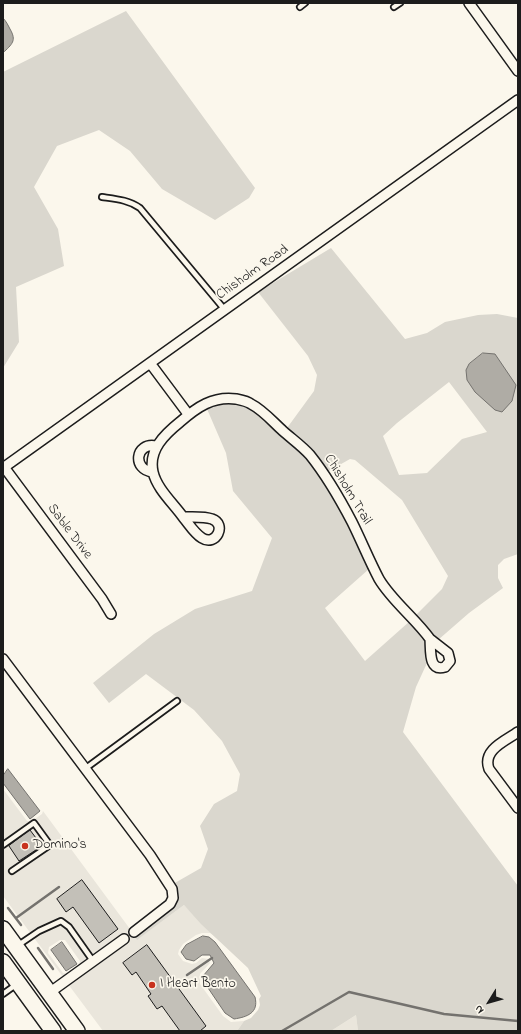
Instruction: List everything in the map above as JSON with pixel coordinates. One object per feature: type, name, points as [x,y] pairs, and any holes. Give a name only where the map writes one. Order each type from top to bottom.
[{"type":"main road","points":[[3,929],[74,1030]]},
{"type":"main road","points":[[3,962],[53,1031]]},
{"type":"street","points":[[470,3],[518,71]]},
{"type":"street","name":"Chisholm Road","points":[[3,467],[518,100]]},
{"type":"street","points":[[150,363],[188,414]]},
{"type":"street","name":"Chisholm Trail","points":[[184,517],[161,489],[153,472],[153,456],[156,446],[170,430],[188,414],[200,406],[211,401],[221,399],[241,400],[250,403],[268,417],[308,454],[321,470],[351,520],[380,580],[398,602],[421,626],[430,639]]},
{"type":"street","name":"Chisholm Trail","points":[[153,472],[142,468],[138,459],[139,453],[142,449],[147,446],[156,446]]},
{"type":"street","name":"Sable Drive","points":[[3,467],[102,599],[111,614]]},
{"type":"street","points":[[3,659],[150,855],[172,889],[173,898],[170,904],[134,932]]},
{"type":"street","points":[[518,732],[491,751],[487,758],[489,769],[518,808]]},
{"type":"street","points":[[49,993],[124,939]]},
{"type":"lane","points":[[300,8],[305,3]]},
{"type":"lane","points":[[394,7],[400,3]]},
{"type":"lane","points":[[102,197],[121,200],[134,204],[140,208],[224,310]]},
{"type":"lane","points":[[86,768],[176,701]]},
{"type":"lane","points":[[3,845],[34,823],[50,846],[12,871]]},
{"type":"lane","points":[[16,947],[39,931],[61,921],[69,927],[93,961]]},
{"type":"lane","points":[[3,994],[18,983]]},
{"type":"shaded area","points":[[126,11],[255,188],[249,198],[215,220],[162,189],[130,151],[99,130],[57,146],[34,187],[58,229],[64,266],[16,287],[19,342],[3,368],[3,72]]},
{"type":"shaded area","points":[[3,18],[12,33],[13,39],[11,45],[3,53]]},
{"type":"shaded area","points":[[331,248],[405,339],[427,333],[445,322],[478,315],[497,314],[518,318],[518,554],[504,559],[498,565],[498,578],[503,588],[469,613],[438,640],[416,615],[442,589],[448,576],[402,500],[355,460],[350,459],[327,472],[312,451],[287,428],[314,391],[317,375],[308,356],[258,292]],"holes":[[[449,382],[487,432],[462,439],[427,473],[399,475],[383,436]]]},
{"type":"shaded area","points":[[483,353],[495,354],[516,385],[512,401],[502,412],[495,410],[475,392],[467,380],[466,370],[469,364]]},
{"type":"shaded area","points":[[221,403],[239,404],[248,407],[265,420],[305,457],[317,473],[347,522],[369,569],[325,608],[365,661],[410,621],[425,641],[427,663],[416,687],[403,732],[518,886],[518,1031],[358,1031],[356,1015],[331,1031],[237,1031],[244,1021],[251,1018],[258,1010],[260,1005],[259,999],[261,996],[248,968],[201,924],[184,905],[137,940],[135,936],[172,907],[173,884],[201,868],[208,849],[200,826],[214,804],[237,791],[240,774],[222,741],[194,710],[146,674],[109,703],[93,683],[154,634],[195,609],[252,591],[272,538],[233,491],[226,453],[207,409]]},
{"type":"shaded area","points":[[8,769],[40,811],[30,819],[3,783],[3,776]]},
{"type":"shaded area","points":[[3,789],[27,821],[32,821],[42,814],[43,811],[130,929],[128,931],[132,937],[135,936],[138,939],[184,905],[217,938],[210,933],[196,935],[183,944],[178,954],[183,961],[192,964],[196,963],[202,958],[208,959],[210,963],[200,974],[200,984],[223,1016],[231,1022],[244,1021],[237,1031],[103,1031],[68,984],[129,940],[125,933],[79,966],[80,961],[65,940],[60,940],[49,947],[48,953],[63,973],[68,974],[63,977],[3,896]]},
{"type":"shaded area","points":[[203,936],[209,937],[215,942],[255,997],[255,1007],[251,1013],[234,1019],[225,1013],[204,982],[203,976],[214,963],[210,955],[202,955],[194,961],[186,959],[181,952],[186,945]]},
{"type":"shaded area","points":[[62,942],[77,964],[66,971],[51,950]]},
{"type":"shaded area","points":[[356,1015],[358,1031],[331,1031]]},
{"type":"building","name":"Domino's","points":[[30,830],[42,846],[19,861],[9,846]]},
{"type":"building","points":[[82,880],[118,929],[99,943],[73,907],[66,912],[57,899]]},
{"type":"building","points":[[147,945],[206,1026],[200,1031],[180,1031],[162,1006],[157,1009],[148,996],[151,994],[136,972],[132,975],[123,963]]},
{"type":"waterway","points":[[16,918],[59,887]]},
{"type":"waterway","points":[[8,908],[21,925]]},
{"type":"waterway","points":[[38,948],[53,969]]},
{"type":"waterway","points":[[187,975],[212,958]]},
{"type":"waterway","points":[[282,1031],[349,992],[444,1014],[518,1021]]},
{"type":"place","name":"Domino's","points":[[25,846]]},
{"type":"place","name":"I Heart Bento","points":[[152,985]]}]
